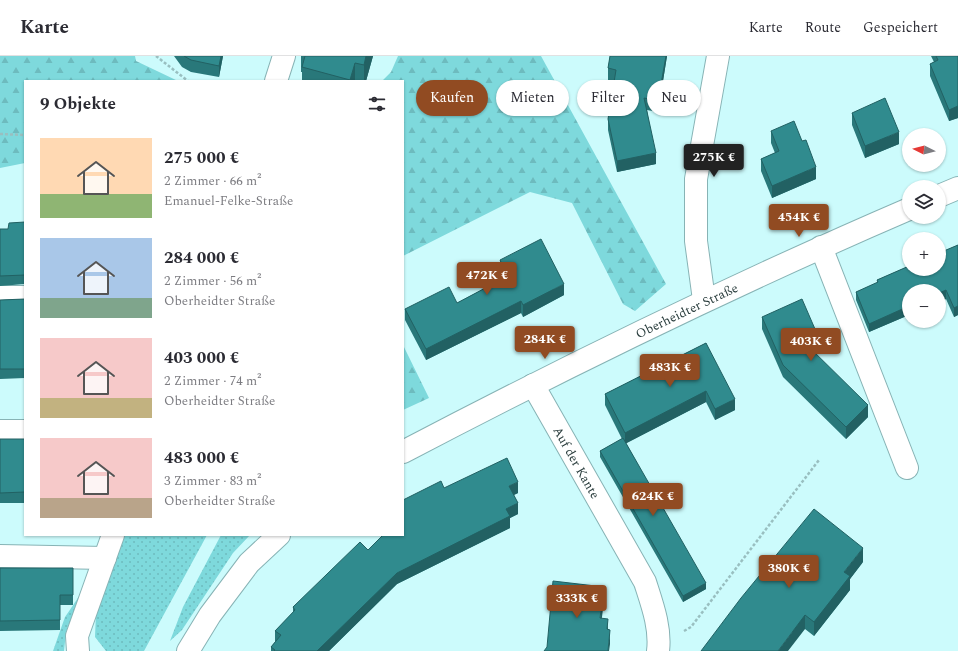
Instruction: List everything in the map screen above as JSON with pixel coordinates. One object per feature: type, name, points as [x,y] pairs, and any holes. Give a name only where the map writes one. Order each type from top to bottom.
[{"type":"street","points":[[276,80],[284,56]]},
{"type":"street","points":[[704,300],[696,241],[696,179],[718,56]]},
{"type":"street","points":[[946,193],[958,188]]},
{"type":"street","name":"Oberheidter Straße","points":[[404,451],[533,385],[704,300],[902,212]]},
{"type":"street","points":[[821,247],[907,468]]},
{"type":"street","points":[[0,297],[24,297]]},
{"type":"street","name":"Auf der Kante","points":[[533,385],[645,582],[658,631],[658,649]]},
{"type":"street","points":[[0,431],[24,431]]},
{"type":"street","points":[[78,651],[77,636],[113,536]]},
{"type":"street","points":[[188,651],[210,615],[249,563],[277,536]]},
{"type":"street","points":[[0,556],[105,558]]},
{"type":"path","points":[[156,56],[187,80]]},
{"type":"path","points":[[0,134],[24,135]]},
{"type":"path","points":[[658,649],[691,627],[819,460]]},
{"type":"green space","points":[[0,56],[135,56],[136,61],[176,80],[24,80],[24,163],[0,168]]},
{"type":"green space","points":[[398,56],[541,56],[554,80],[496,80],[496,116],[569,116],[569,107],[666,284],[635,311],[623,304],[572,203],[530,192],[404,255],[404,80],[383,80],[391,72]]},
{"type":"green space","points":[[404,347],[429,398],[404,410]]},
{"type":"green space","points":[[125,536],[206,536],[144,651],[106,651],[95,637],[96,613]]},
{"type":"green space","points":[[220,536],[249,536],[233,553],[182,630],[170,641],[183,607]]},
{"type":"green space","points":[[80,595],[66,632],[64,651],[53,651],[65,617]]},
{"type":"building","points":[[184,56],[221,56],[219,66],[191,60]]},
{"type":"building","points":[[305,56],[366,56],[364,65],[355,63],[350,80],[302,67]]},
{"type":"building","points":[[610,56],[666,56],[662,80],[647,80],[647,99],[644,98],[656,153],[617,161],[608,116],[639,116],[639,80],[614,80],[616,70],[608,68]]},
{"type":"building","points":[[936,56],[958,56],[958,106],[949,110],[930,64],[938,60]]},
{"type":"building","points":[[885,98],[899,132],[865,146],[852,113]]},
{"type":"building","points":[[794,121],[802,141],[806,140],[816,167],[772,186],[761,159],[779,151],[771,131]]},
{"type":"building","points":[[24,222],[24,275],[0,276],[0,229],[8,229],[9,223]]},
{"type":"building","points":[[541,239],[564,284],[523,305],[521,301],[426,349],[405,309],[449,287],[457,303],[508,276],[500,260]]},
{"type":"building","points":[[958,245],[958,306],[954,308],[946,290],[946,284],[902,284],[902,309],[869,324],[856,292],[878,282],[877,280],[902,269],[902,276],[946,276],[946,250]]},
{"type":"building","points":[[24,299],[24,369],[0,369],[0,300]]},
{"type":"building","points":[[802,299],[818,336],[804,342],[868,405],[846,427],[783,365],[762,317]]},
{"type":"building","points":[[706,343],[735,399],[715,409],[706,391],[625,433],[605,394]]},
{"type":"building","points":[[623,438],[706,583],[683,596],[600,451]]},
{"type":"building","points":[[0,439],[24,439],[24,492],[0,493]]},
{"type":"building","points":[[507,458],[518,482],[509,486],[518,503],[506,509],[510,516],[397,573],[317,651],[274,651],[275,650],[271,647],[281,635],[275,631],[295,610],[293,607],[360,542],[368,550],[382,536],[404,536],[404,500],[441,481],[444,488]]},
{"type":"building","points":[[814,509],[863,548],[844,572],[850,576],[814,622],[805,615],[778,651],[701,651],[741,598]]},
{"type":"building","points":[[0,568],[73,568],[73,595],[60,595],[60,620],[0,621]]},
{"type":"building","points":[[553,581],[604,587],[600,618],[608,619],[607,629],[610,630],[608,651],[544,651],[547,647]]}]
